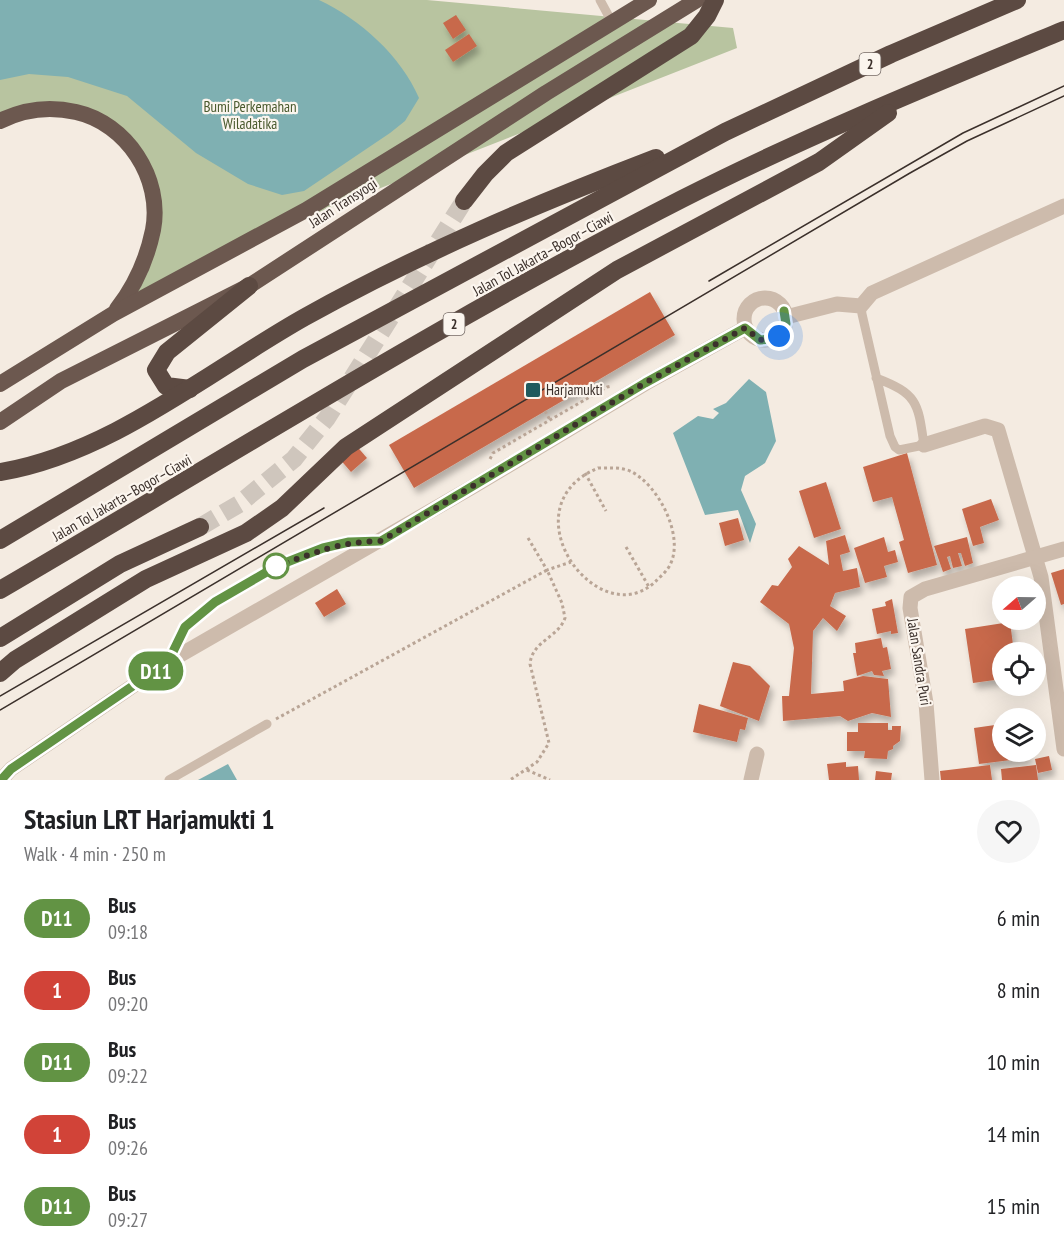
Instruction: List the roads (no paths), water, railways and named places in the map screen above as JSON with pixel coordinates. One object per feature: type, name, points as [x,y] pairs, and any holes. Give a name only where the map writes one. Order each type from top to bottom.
[{"type":"highway","name":"Jalan Transyogi","points":[[0,384],[113,314],[306,210],[649,0]]},
{"type":"highway","name":"Jalan Transyogi","points":[[0,422],[61,381],[249,285],[546,93],[697,0]]},
{"type":"highway","points":[[464,201],[485,174],[506,153],[691,36],[708,16],[715,0]]},
{"type":"highway","name":"Jalan Tol Jakarta–Bogor–Ciawi","points":[[0,540],[303,359],[725,132],[891,54],[1017,0]]},
{"type":"highway","name":"Jalan Tol Jakarta–Bogor–Ciawi","points":[[0,590],[605,239],[686,197],[924,88],[1064,30]]},
{"type":"highway","points":[[533,72],[546,93]]},
{"type":"highway","points":[[0,673],[15,660],[146,579],[246,533],[282,508],[346,447],[617,270],[819,162],[924,88]]},
{"type":"highway","points":[[0,121],[29,110],[48,108],[90,115],[108,124],[124,137],[134,151],[151,190],[153,229],[140,271],[128,295],[113,314]]},
{"type":"highway","points":[[0,472],[33,466],[88,444],[190,389],[303,319],[379,277],[538,203],[725,132]]},
{"type":"highway","points":[[190,389],[165,386],[156,370],[159,363],[167,352],[249,285]]},
{"type":"highway","points":[[0,638],[120,564],[200,527]]},
{"type":"street","points":[[786,317],[837,304],[861,306],[872,293],[1064,206]]},
{"type":"street","points":[[769,298],[781,305],[786,317],[783,330],[773,339],[760,340],[745,328],[746,308],[750,303],[769,298]]},
{"type":"street","points":[[1,780],[11,769],[168,662],[381,541],[637,388],[745,328]]},
{"type":"street","points":[[924,445],[985,426],[998,430],[1041,577],[1064,749]]},
{"type":"street","name":"Jalan Sandra Puri","points":[[932,780],[926,704],[910,608],[911,597],[925,589],[1064,549]]},
{"type":"street","points":[[751,780],[757,754]]},
{"type":"lane","points":[[600,0],[613,24]]},
{"type":"lane","points":[[861,306],[876,378],[895,447],[905,450],[924,445],[919,411],[911,396],[876,378]]},
{"type":"lane","points":[[168,662],[185,627],[196,616],[277,566],[323,548],[349,542],[381,541]]},
{"type":"lane","points":[[169,780],[267,724]]},
{"type":"water","points":[[0,0],[319,0],[349,17],[378,40],[402,68],[419,98],[405,121],[390,133],[304,191],[282,195],[248,184],[196,153],[127,96],[68,77],[29,74],[0,80]]},
{"type":"water","points":[[749,379],[766,392],[776,441],[765,463],[745,476],[741,490],[756,524],[750,543],[738,510],[705,515],[673,433],[698,416],[713,419],[719,413],[713,409],[726,403]]},
{"type":"water","points":[[228,764],[237,780],[198,780]]},
{"type":"tunnel","points":[[200,527],[239,504],[294,459],[327,418],[464,201]]},
{"type":"tram line","points":[[709,281],[963,133],[1064,86]]},
{"type":"tram line","points":[[0,710],[910,173],[967,141],[1064,96]]},
{"type":"tram line","points":[[0,696],[324,508]]},
{"type":"place","name":"Harjamukti","points":[[533,390]]},
{"type":"park label","name":"Bumi Perkemahan Wiladatika","points":[[250,116]]}]
